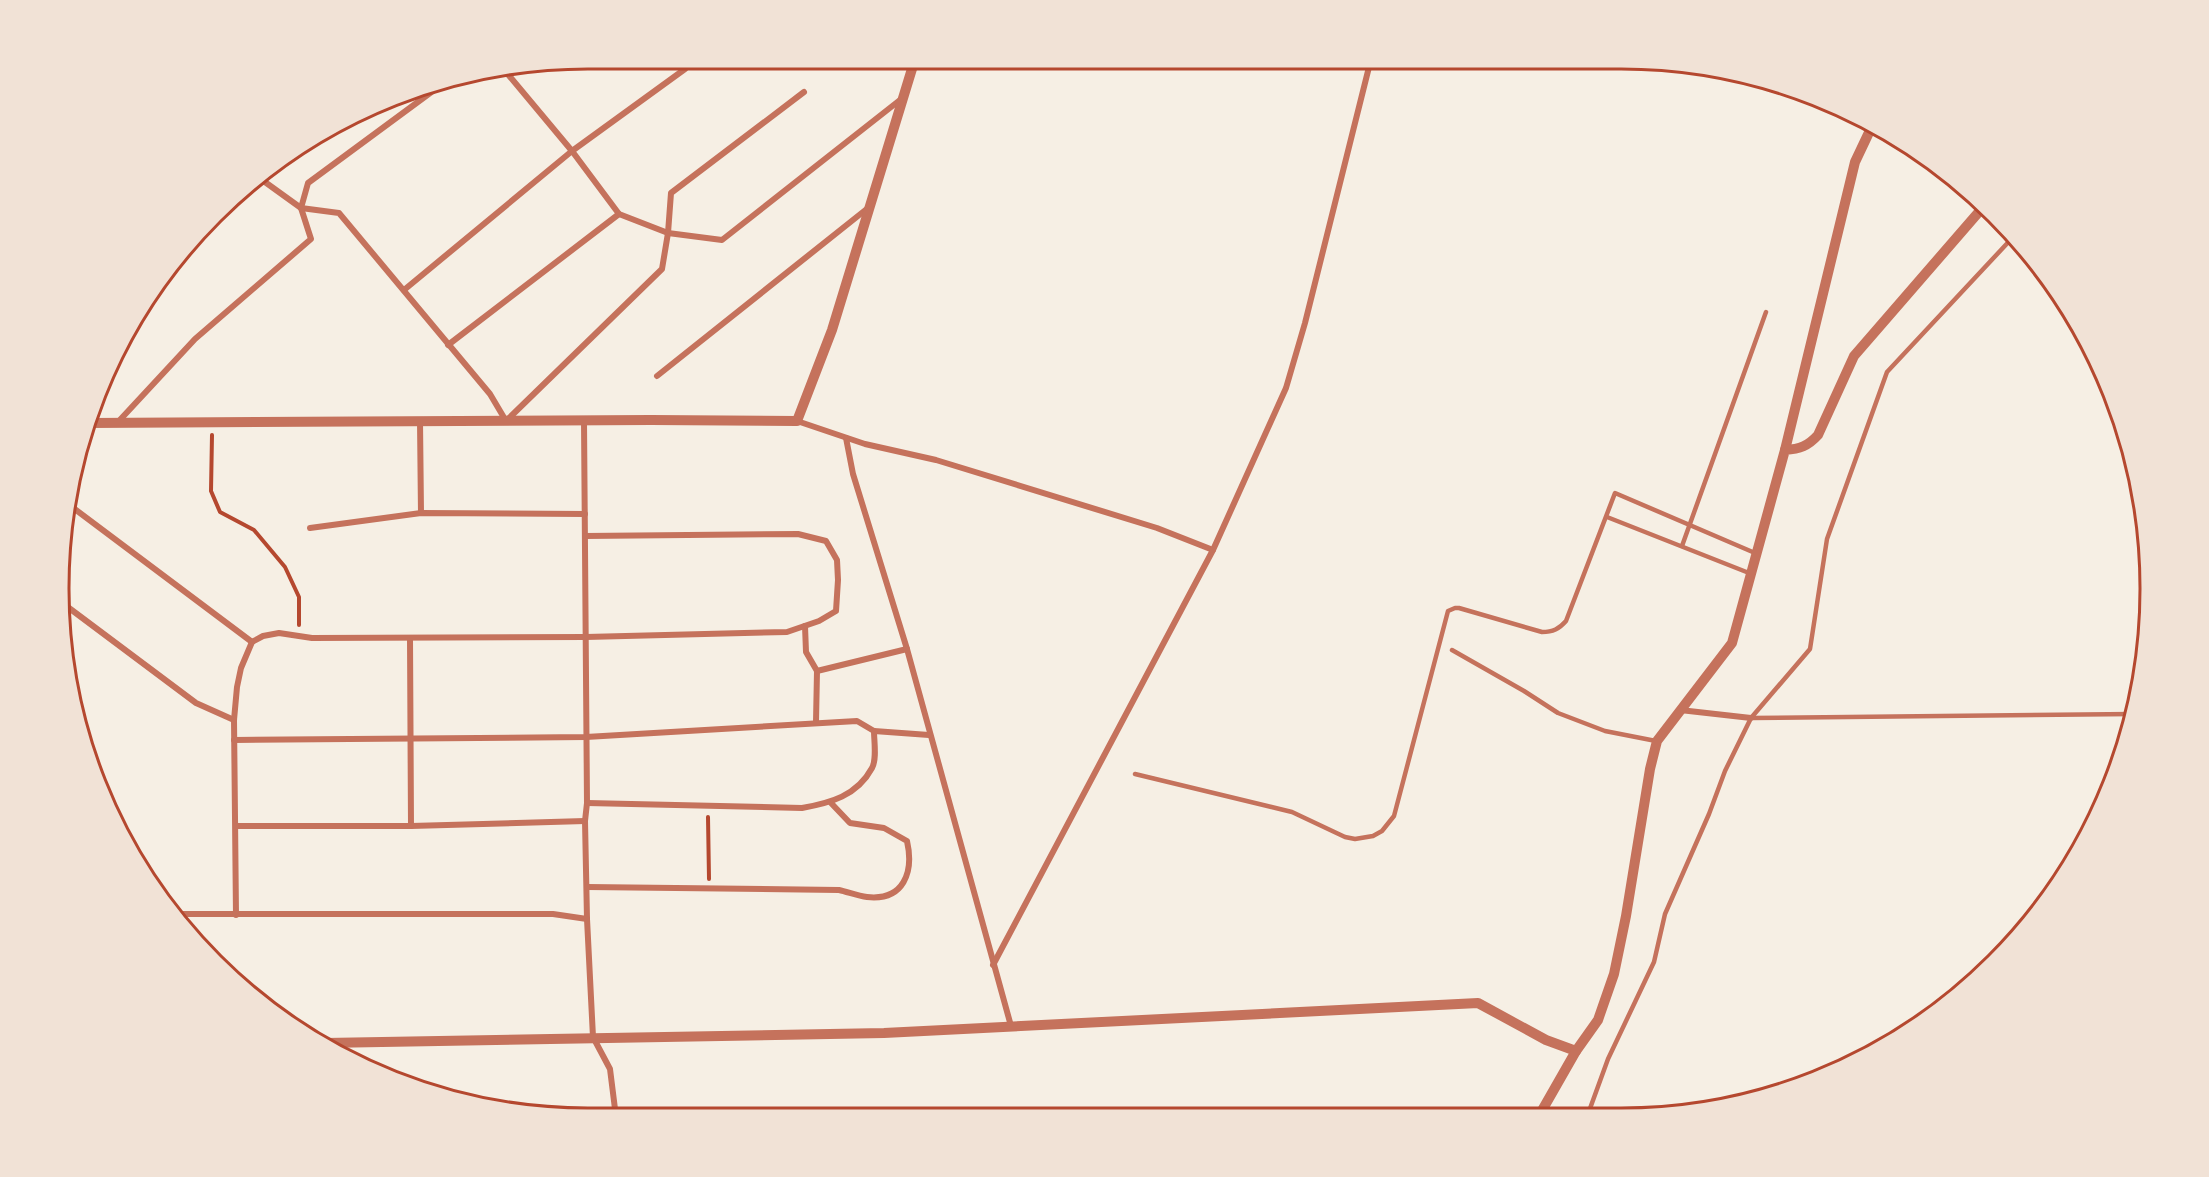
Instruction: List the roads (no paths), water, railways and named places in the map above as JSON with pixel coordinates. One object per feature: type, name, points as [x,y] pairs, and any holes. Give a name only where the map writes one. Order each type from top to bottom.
[{"type":"street","points":[[404,290],[572,151],[685,69]]},
{"type":"street","points":[[797,421],[832,330],[912,69]]},
{"type":"street","points":[[993,965],[1213,550],[1286,388],[1296,357],[1368,69]]},
{"type":"street","points":[[509,75],[572,151],[619,214],[668,233],[722,240],[903,98]]},
{"type":"street","points":[[506,421],[662,269],[671,193],[804,92]]},
{"type":"street","points":[[117,423],[195,339],[311,238],[301,208],[308,183],[427,96]]},
{"type":"street","points":[[1543,1108],[1576,1051],[1599,1020],[1614,974],[1647,799],[1650,769],[1657,741],[1732,643],[1785,450],[1855,162],[1869,133]]},
{"type":"street","points":[[265,182],[301,208],[339,213],[490,394],[506,421]]},
{"type":"street","points":[[657,376],[870,206]]},
{"type":"street","points":[[1785,450],[1798,449],[1810,444],[1818,435],[1854,356],[1979,212]]},
{"type":"street","points":[[448,345],[619,214]]},
{"type":"street","points":[[584,420],[587,803],[585,821],[593,1037],[610,1069],[615,1108]]},
{"type":"street","points":[[420,421],[422,513]]},
{"type":"street","points":[[97,423],[797,421],[846,438],[936,460],[1157,528],[1213,550]]},
{"type":"street","points":[[846,438],[853,474],[907,649],[1011,1026]]},
{"type":"street","points":[[75,509],[252,642]]},
{"type":"street","points":[[310,528],[422,513],[585,514]]},
{"type":"street","points":[[236,915],[234,720],[237,687],[241,668],[252,642],[263,636],[279,633],[312,639],[586,637],[787,632],[819,621],[836,611],[837,560],[826,541],[798,534],[585,536]]},
{"type":"street","points":[[70,608],[196,703],[234,720]]},
{"type":"street","points":[[806,626],[807,652],[817,671],[816,722]]},
{"type":"street","points":[[410,638],[411,826]]},
{"type":"street","points":[[817,671],[907,649]]},
{"type":"street","points":[[1680,710],[1751,718]]},
{"type":"street","points":[[234,740],[586,737],[857,721],[874,731],[929,735]]},
{"type":"street","points":[[587,803],[802,808],[831,803],[854,790],[873,767],[874,731]]},
{"type":"street","points":[[587,887],[839,890],[865,897],[880,897],[896,892],[907,877],[909,868],[911,858],[907,841],[884,828],[850,823],[831,803]]},
{"type":"street","points":[[236,826],[411,826],[585,821]]},
{"type":"street","points":[[182,912],[236,915],[553,914],[588,918]]},
{"type":"street","points":[[338,1043],[884,1033],[1478,1003],[1546,1040],[1576,1051]]},
{"type":"lane","points":[[1590,1108],[1608,1059],[1654,962],[1665,914],[1709,814],[1725,771],[1751,718],[1810,649],[1827,539],[1887,372],[2008,243]]},
{"type":"lane","points":[[1682,546],[1766,312]]},
{"type":"lane","points":[[1135,774],[1292,812],[1345,837],[1373,836],[1382,831],[1394,816],[1448,611],[1459,608],[1542,632],[1556,630],[1566,621],[1615,494],[1758,555]]},
{"type":"lane","points":[[1607,517],[1752,574]]},
{"type":"lane","points":[[1452,650],[1558,713],[1605,731],[1657,741]]},
{"type":"lane","points":[[1751,718],[2124,714]]}]
